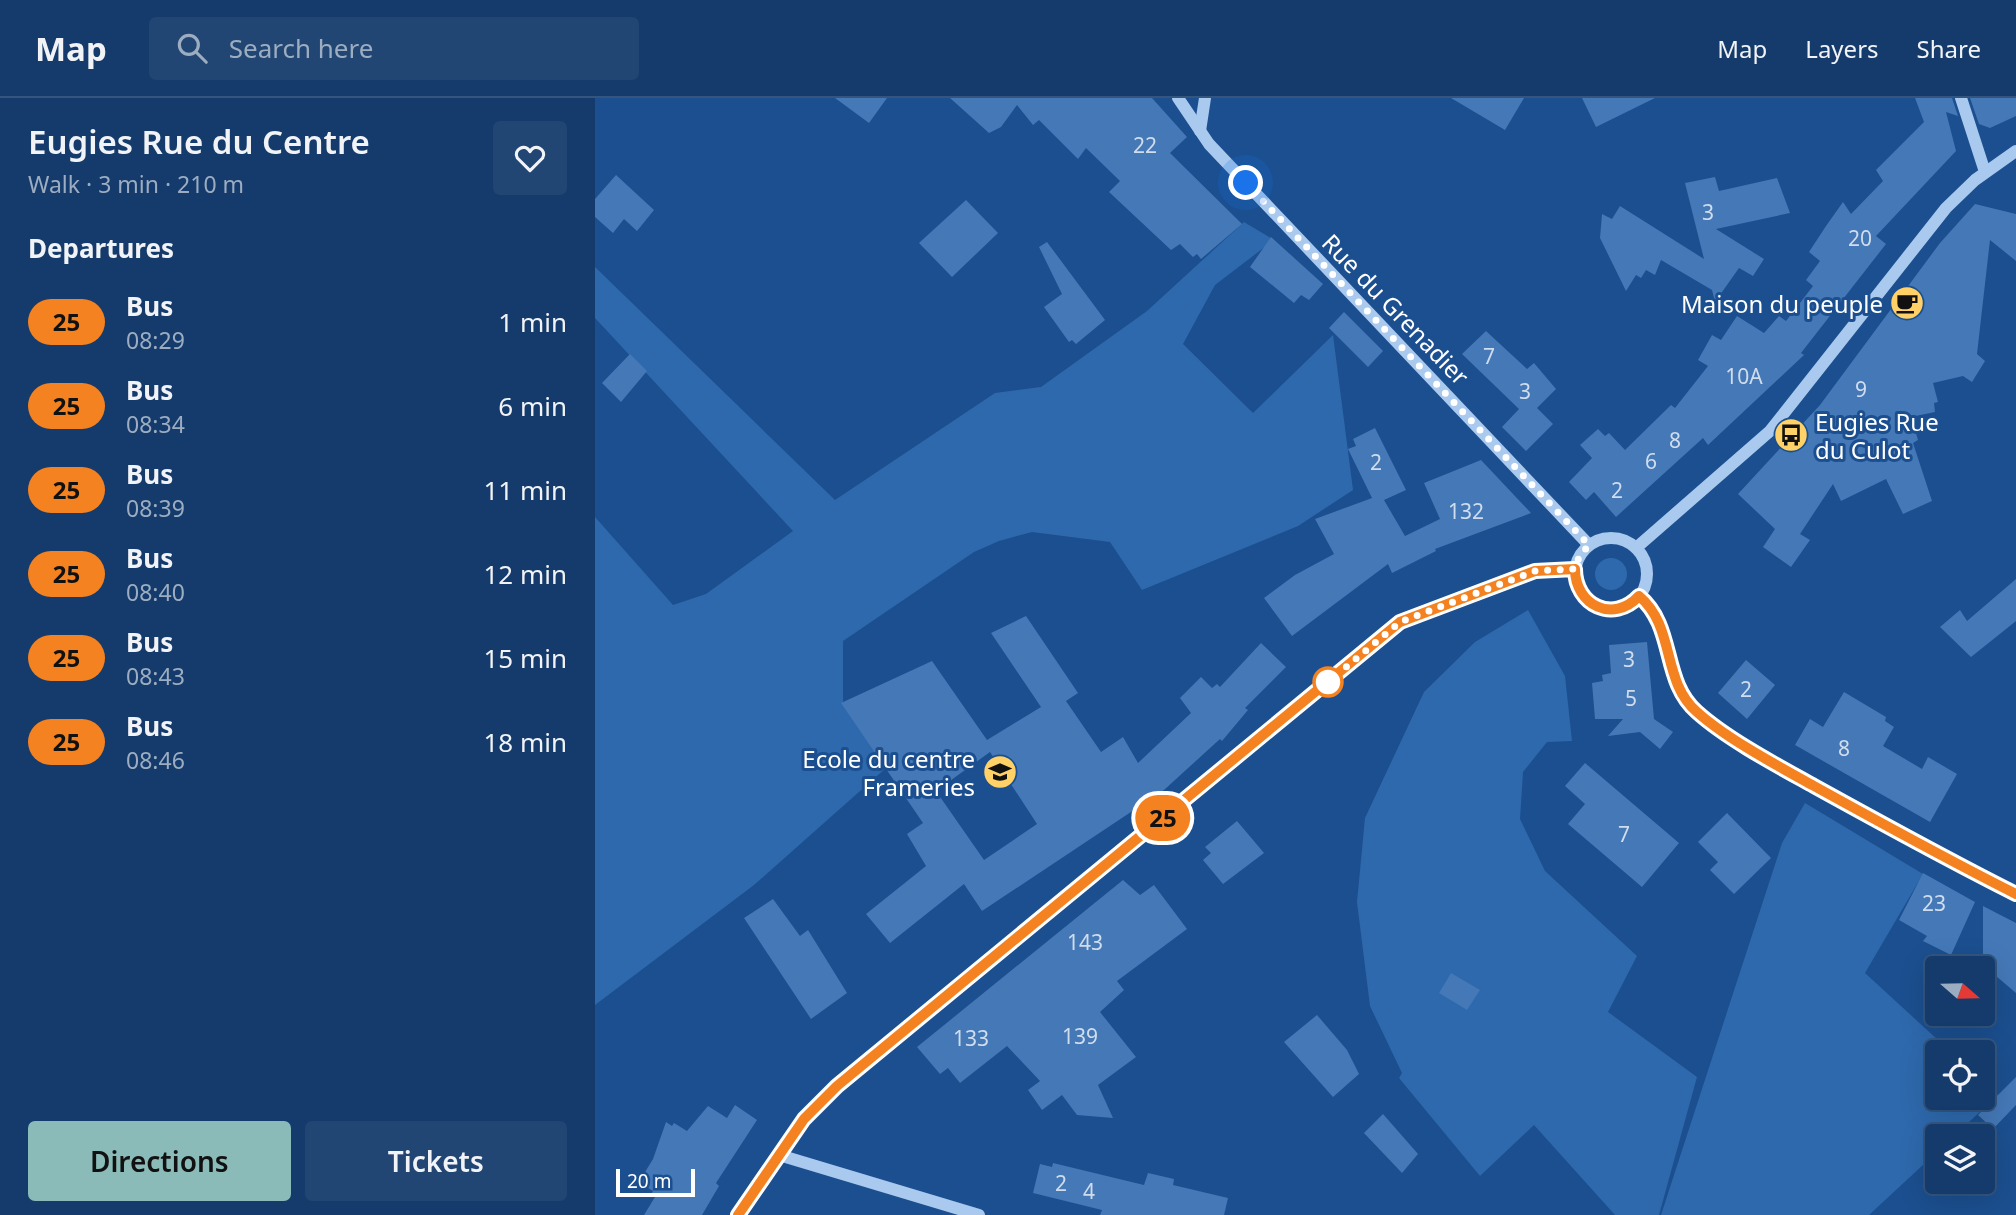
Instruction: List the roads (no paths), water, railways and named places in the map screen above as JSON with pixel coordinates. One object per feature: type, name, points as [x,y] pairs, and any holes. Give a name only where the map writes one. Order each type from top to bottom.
[{"type":"street","name":"Rue du Grenadier","points":[[1178,98],[1201,131],[1589,545]]},
{"type":"street","points":[[1201,131],[1205,98]]},
{"type":"street","points":[[1961,98],[1985,172]]},
{"type":"street","points":[[1636,548],[1770,431],[1922,236],[1962,191],[2016,151]]},
{"type":"street","points":[[1617,538],[1636,548],[1647,571],[1639,596],[1619,609],[1597,608],[1580,594],[1575,569],[1579,557],[1589,545],[1601,539],[1617,538]]},
{"type":"street","points":[[738,1215],[804,1119],[837,1086],[1400,622],[1525,574],[1544,569],[1575,569]]},
{"type":"street","points":[[1639,596],[1650,606],[1662,626],[1678,688],[1696,712],[1779,766],[2016,894]]},
{"type":"street","points":[[779,1155],[979,1215]]},
{"type":"place","name":"Maison du peuple","points":[[1907,303]]},
{"type":"place","name":"Eugies Rue du Culot","points":[[1791,435]]},
{"type":"place","name":"Ecole du centre Frameries","points":[[1000,772]]}]
